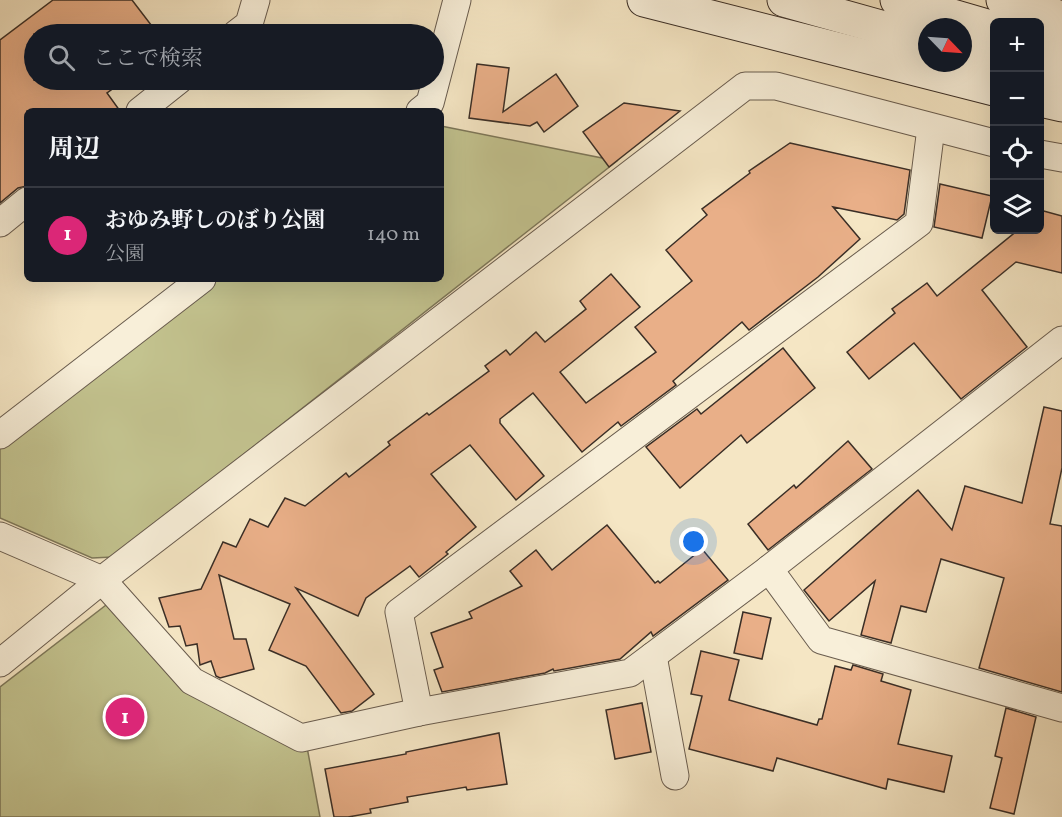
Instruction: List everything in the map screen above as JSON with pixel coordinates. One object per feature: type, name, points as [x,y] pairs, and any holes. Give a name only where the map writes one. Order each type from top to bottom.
[{"type":"street","points":[[249,24],[256,0]]},
{"type":"street","points":[[444,50],[457,0]]},
{"type":"street","points":[[644,0],[990,88]]},
{"type":"street","points":[[784,0],[918,37]]},
{"type":"street","points":[[897,0],[990,27]]},
{"type":"street","points":[[1003,0],[1062,18]]},
{"type":"street","points":[[1044,42],[1062,47]]},
{"type":"street","points":[[972,53],[990,58]]},
{"type":"street","points":[[1044,73],[1062,78]]},
{"type":"street","points":[[0,663],[102,580],[745,86],[776,86],[990,142]]},
{"type":"street","points":[[144,108],[166,90]]},
{"type":"street","points":[[424,108],[430,103],[433,90]]},
{"type":"street","points":[[1044,101],[1062,105]]},
{"type":"street","points":[[419,712],[399,612],[920,223],[931,128]]},
{"type":"street","points":[[1044,155],[1062,158]]},
{"type":"street","points":[[0,223],[24,203]]},
{"type":"street","points":[[0,435],[198,282]]},
{"type":"street","points":[[0,536],[102,580],[192,681],[301,738],[419,712],[630,673],[1062,340]]},
{"type":"street","points":[[769,568],[821,640],[1062,708]]},
{"type":"street","points":[[653,656],[675,776]]},
{"type":"green space","points":[[444,127],[617,161],[113,557],[92,558],[0,518],[0,442],[211,282],[444,282]]},
{"type":"green space","points":[[110,602],[170,674],[307,747],[320,817],[0,817],[0,687]]},
{"type":"building","points":[[53,0],[132,0],[150,24],[24,24],[24,90],[111,90],[107,93],[118,108],[24,108],[24,187],[18,188],[0,203],[0,40]]},
{"type":"building","points":[[477,64],[509,68],[503,112],[556,74],[578,106],[544,132],[537,122],[530,126],[469,118]]},
{"type":"building","points":[[624,103],[680,111],[609,167],[583,132]]},
{"type":"building","points":[[790,143],[910,170],[904,214],[897,220],[833,207],[860,239],[818,277],[749,330],[742,322],[673,381],[676,385],[621,426],[618,422],[582,452],[533,393],[500,419],[500,423],[544,476],[516,500],[470,445],[431,474],[476,527],[446,552],[448,554],[419,577],[410,566],[366,598],[358,616],[296,588],[374,694],[352,711],[341,713],[306,666],[269,650],[290,604],[219,575],[234,639],[246,639],[254,669],[220,678],[216,676],[211,661],[200,665],[197,644],[186,646],[180,626],[169,627],[159,598],[201,589],[223,542],[236,547],[250,519],[268,527],[285,498],[305,506],[346,473],[349,477],[390,445],[388,442],[489,371],[485,366],[506,350],[510,355],[536,332],[545,342],[586,309],[580,301],[611,274],[640,307],[560,372],[586,403],[656,352],[635,327],[692,281],[666,250],[707,215],[702,209],[750,173],[749,171]]},
{"type":"building","points":[[940,184],[990,196],[982,238],[934,227]]},
{"type":"building","points":[[1044,211],[1062,216],[1062,273],[1016,262],[982,290],[1027,347],[961,399],[914,343],[869,379],[847,352],[895,313],[892,309],[927,283],[937,296],[1013,234],[1044,234]]},
{"type":"building","points":[[783,348],[815,388],[747,443],[741,435],[680,488],[646,447],[697,409],[701,414]]},
{"type":"building","points":[[1044,407],[1062,411],[1062,468],[1050,524],[1062,526],[1062,692],[979,668],[1004,578],[941,559],[926,612],[901,606],[891,643],[861,635],[875,581],[829,621],[804,590],[918,490],[952,530],[965,486],[1022,503]]},
{"type":"building","points":[[848,441],[872,469],[768,550],[748,524],[794,485],[796,488]]},
{"type":"building","points":[[607,525],[655,583],[658,581],[660,583],[702,549],[728,580],[653,636],[651,632],[620,659],[554,671],[553,669],[545,673],[442,692],[434,670],[443,667],[431,633],[472,618],[469,612],[522,586],[510,571],[536,550],[552,570]]},
{"type":"building","points":[[743,612],[771,618],[762,659],[734,653]]},
{"type":"building","points":[[701,651],[739,660],[729,700],[817,725],[819,719],[822,719],[835,666],[851,670],[853,665],[883,674],[881,681],[911,690],[898,744],[952,756],[944,792],[888,779],[886,789],[777,758],[773,771],[689,749],[702,696],[691,694]]},
{"type":"building","points":[[642,703],[651,752],[615,759],[606,710]]},
{"type":"building","points":[[1006,708],[1036,717],[1014,814],[990,808],[1002,758],[995,756]]},
{"type":"building","points":[[499,733],[507,784],[467,790],[466,787],[407,797],[408,802],[370,809],[371,813],[334,817],[325,769]]},
{"type":"place","name":"おゆみ野しのぼり公園","points":[[125,717]]}]
